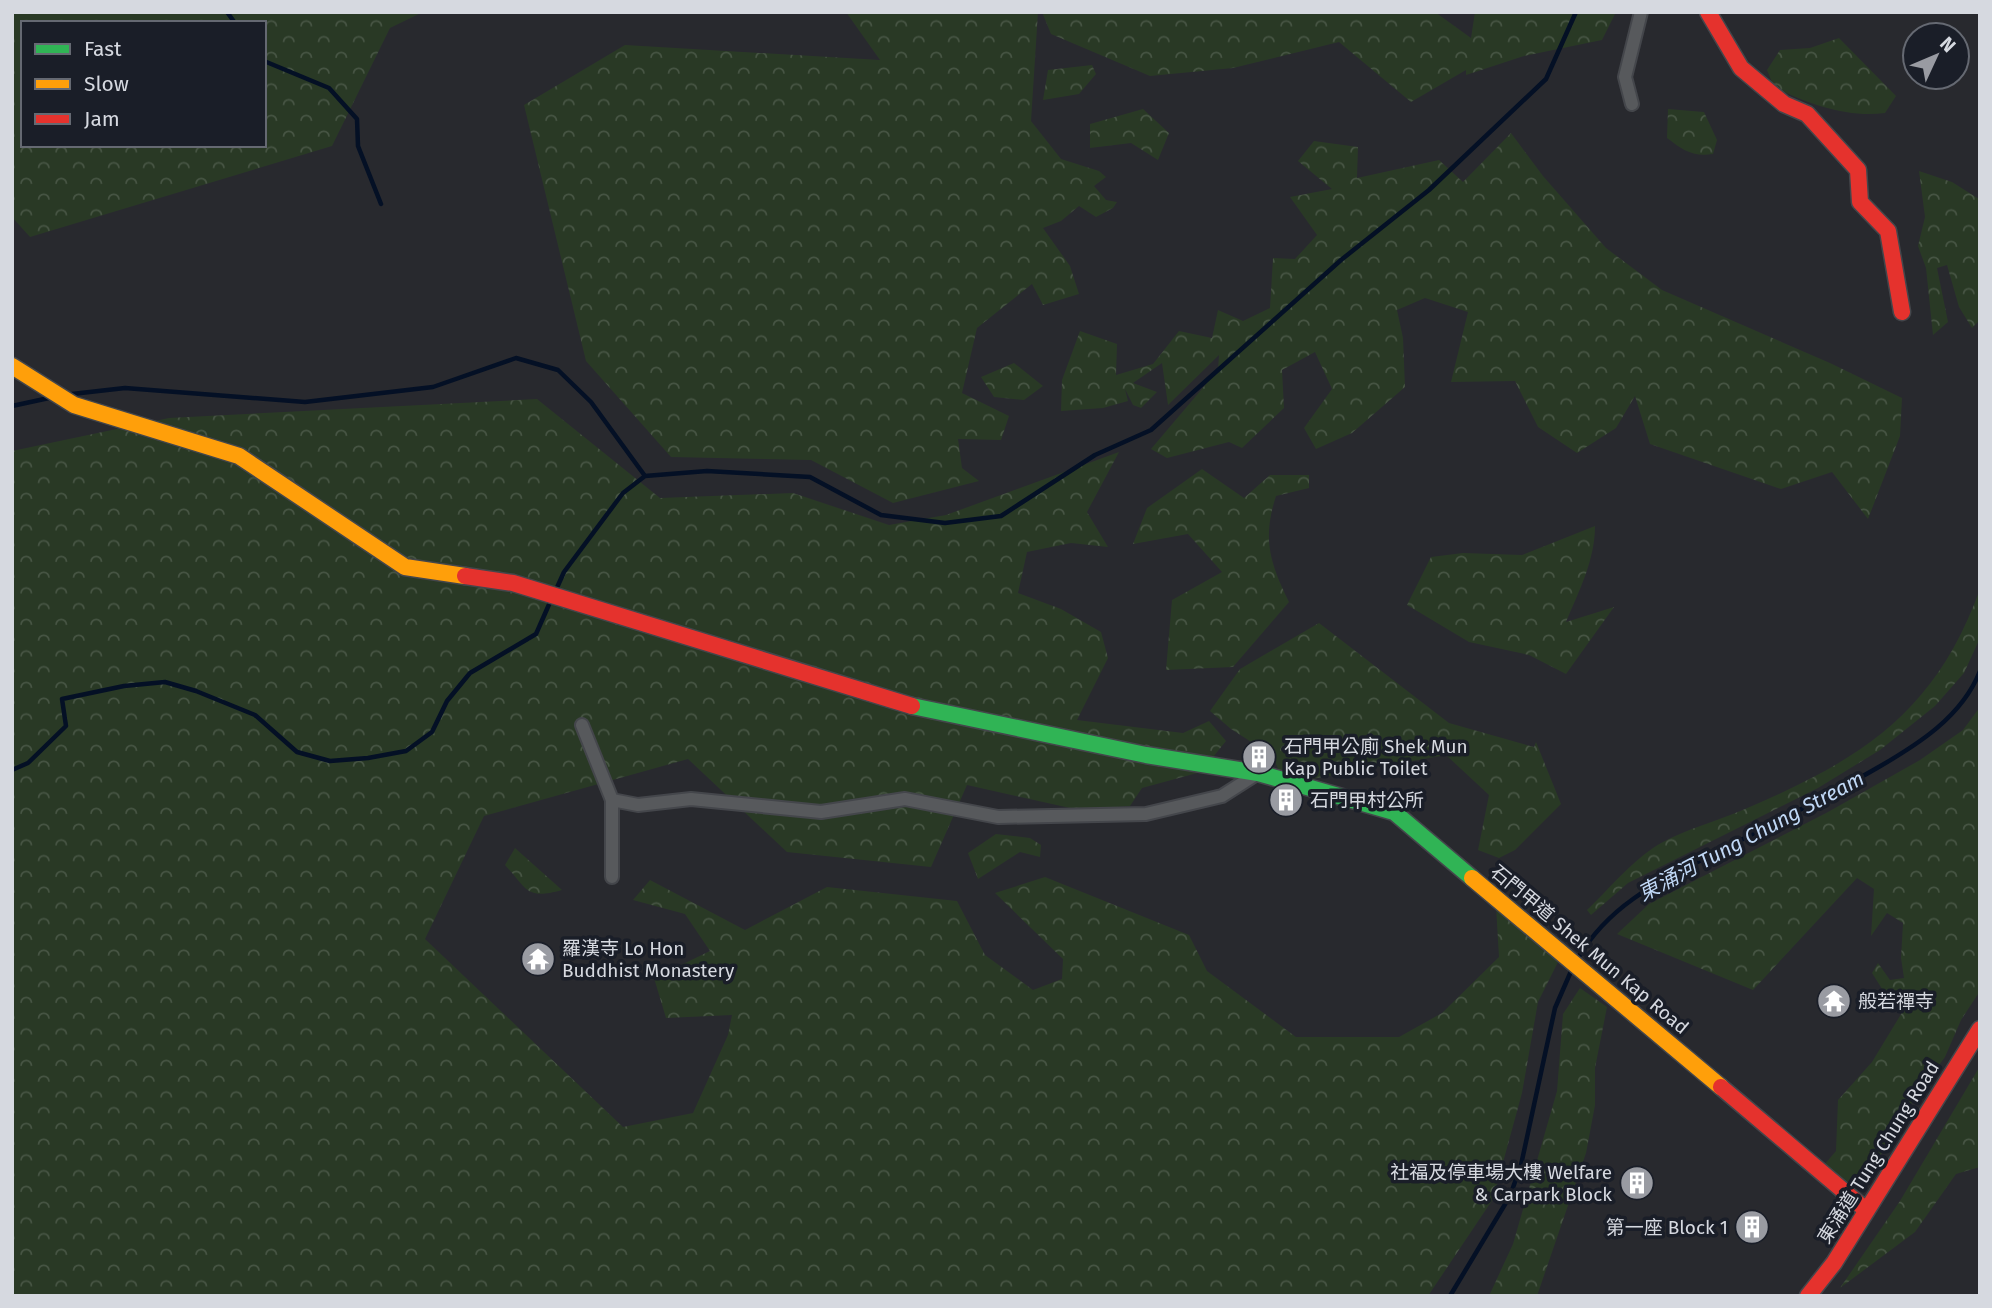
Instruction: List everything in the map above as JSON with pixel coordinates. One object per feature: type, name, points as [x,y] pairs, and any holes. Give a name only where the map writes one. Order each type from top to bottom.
[{"type":"street","points":[[1632,104],[1625,77],[1641,12]]},
{"type":"street","points":[[1708,12],[1741,68],[1784,104],[1807,114],[1858,170],[1860,202],[1888,231],[1902,312]]},
{"type":"street","name":"石門甲道 Shek Mun Kap Road","points":[[12,366],[74,405],[239,456],[405,567],[513,583],[890,701],[1146,755],[1258,773],[1394,812],[1592,976],[1866,1210]]},
{"type":"street","points":[[582,725],[612,800],[612,877]]},
{"type":"street","points":[[612,800],[638,805],[691,799],[821,812],[905,799],[998,817],[1146,814],[1222,796],[1258,773]]},
{"type":"street","name":"東涌道 Tung Chung Road","points":[[1808,1296],[1834,1262],[1980,1029]]},
{"type":"green space","points":[[12,12],[423,12],[390,28],[332,146],[30,237],[12,217]]},
{"type":"green space","points":[[846,12],[1038,12],[1031,121],[1061,159],[1099,171],[1106,177],[1094,186],[1106,200],[1117,202],[1113,208],[1096,217],[1079,206],[1061,221],[1043,228],[1070,266],[1079,294],[1043,305],[1032,284],[977,328],[962,393],[1009,416],[1001,440],[958,439],[962,468],[979,481],[893,503],[811,460],[671,457],[586,361],[524,105],[625,45],[880,60]]},
{"type":"green space","points":[[1042,12],[1435,12],[1471,38],[1475,12],[1616,12],[1602,40],[1524,56],[1466,75],[1466,70],[1411,102],[1339,42],[1233,68],[1150,76],[1051,34]]},
{"type":"green space","points":[[1839,38],[1896,96],[1885,113],[1857,113],[1828,108],[1774,87],[1767,70],[1780,50],[1810,48]]},
{"type":"green space","points":[[1092,65],[1096,74],[1079,94],[1043,100],[1048,70]]},
{"type":"green space","points":[[1143,109],[1169,133],[1158,160],[1131,143],[1090,148],[1090,124]]},
{"type":"green space","points":[[1668,109],[1704,112],[1717,140],[1713,154],[1688,152],[1667,138]]},
{"type":"green space","points":[[1511,133],[1543,176],[1606,248],[1662,290],[1830,363],[1902,398],[1900,436],[1868,519],[1832,472],[1781,489],[1650,444],[1635,396],[1616,428],[1577,453],[1538,427],[1515,381],[1451,382],[1468,312],[1425,298],[1397,310],[1403,338],[1405,387],[1352,433],[1316,449],[1304,428],[1332,389],[1315,352],[1282,370],[1284,408],[1242,448],[1229,442],[1167,458],[1151,449],[1218,370],[1219,355],[1168,405],[1162,363],[1133,383],[1157,392],[1141,408],[1133,405],[1125,389],[1128,401],[1103,408],[1061,411],[1062,380],[1080,331],[1117,344],[1116,375],[1153,364],[1179,331],[1212,338],[1218,310],[1243,321],[1270,308],[1273,258],[1295,259],[1317,235],[1290,197],[1332,189],[1298,161],[1314,141],[1358,147],[1357,178],[1439,160],[1463,182]]},
{"type":"green space","points":[[1919,171],[1952,182],[1979,199],[1980,320],[1972,328],[1959,307],[1947,265],[1937,268],[1948,322],[1933,335],[1926,268],[1918,246],[1925,217]]},
{"type":"green space","points":[[1014,363],[1043,386],[1024,400],[994,397],[981,377]]},
{"type":"green space","points":[[537,399],[660,498],[793,493],[889,525],[946,515],[1119,452],[1087,512],[1108,547],[1071,543],[1027,552],[1018,593],[1061,609],[1101,632],[1108,658],[1077,720],[1183,733],[1209,721],[1226,741],[1201,772],[1142,788],[1130,806],[1079,810],[967,785],[931,867],[787,852],[688,759],[484,816],[425,939],[623,1127],[693,1113],[728,1035],[732,1015],[666,1018],[654,978],[710,951],[685,914],[633,900],[650,880],[745,930],[827,887],[957,901],[985,955],[1033,990],[1062,979],[1063,959],[995,893],[1045,877],[1189,935],[1207,971],[1296,1037],[1399,1037],[1442,1013],[1499,957],[1496,906],[1559,960],[1538,1002],[1522,1093],[1493,1199],[1428,1296],[12,1296],[12,451],[169,418]]},
{"type":"green space","points":[[1202,469],[1244,498],[1270,475],[1309,475],[1309,488],[1276,496],[1269,525],[1273,563],[1289,602],[1233,667],[1166,670],[1172,600],[1222,572],[1188,534],[1133,544],[1147,508]]},
{"type":"green space","points":[[1595,526],[1589,563],[1566,622],[1614,607],[1566,674],[1529,655],[1469,642],[1407,605],[1431,557],[1463,553],[1522,555]]},
{"type":"green space","points":[[1980,589],[1980,638],[1964,673],[1935,706],[1880,750],[1818,788],[1628,883],[1591,915],[1587,910],[1627,869],[1653,848],[1825,771],[1889,727],[1917,700],[1941,669],[1962,632]]},
{"type":"green space","points":[[1319,623],[1449,723],[1534,747],[1536,742],[1561,804],[1515,850],[1499,858],[1478,850],[1489,795],[1446,755],[1284,784],[1273,756],[1231,729],[1210,711],[1240,669]]},
{"type":"green space","points":[[1980,707],[1980,991],[1961,1020],[1945,1057],[1912,1102],[1904,1121],[1856,1191],[1824,1165],[1836,1151],[1838,1100],[1872,1062],[1906,1006],[1891,1003],[1872,973],[1878,963],[1890,980],[1904,978],[1901,958],[1903,923],[1887,913],[1871,936],[1874,889],[1857,878],[1753,990],[1617,934],[1649,904],[1828,812],[1920,760],[1963,730]]},
{"type":"green space","points":[[996,834],[1030,838],[1041,845],[1040,857],[1020,852],[978,879],[968,853]]},
{"type":"green space","points":[[515,848],[562,890],[541,894],[524,887],[505,865]]},
{"type":"green space","points":[[1580,988],[1607,1007],[1595,1068],[1595,1105],[1586,1153],[1537,1296],[1489,1296],[1513,1244],[1557,1091],[1563,1014]]},
{"type":"green space","points":[[1980,1066],[1980,1167],[1956,1174],[1915,1232],[1840,1288],[1900,1201]]},
{"type":"waterway","points":[[227,12],[234,21]]},
{"type":"waterway","points":[[555,592],[564,572],[623,493],[645,476],[707,471],[810,477],[881,515],[945,523],[1001,516],[1095,455],[1151,430],[1341,260],[1429,190],[1546,79],[1576,12]]},
{"type":"waterway","points":[[266,62],[329,88],[357,119],[358,146],[381,204]]},
{"type":"waterway","points":[[72,394],[125,388],[305,402],[433,387],[516,358],[558,370],[591,402],[645,476]]},
{"type":"waterway","points":[[12,406],[49,398]]},
{"type":"waterway","points":[[12,770],[28,763],[66,726],[62,699],[124,686],[165,682],[196,691],[255,715],[297,752],[330,761],[406,751],[432,732],[447,701],[470,673],[536,634],[551,600]]},
{"type":"waterway","name":"東涌河 Tung Chung Stream","points":[[1578,958],[1607,921],[1642,892],[1839,789],[1922,739],[1950,716],[1962,702],[1980,671]]},
{"type":"waterway","name":"東涌河 Tung Chung Stream","points":[[1450,1296],[1510,1196],[1521,1165],[1555,1008],[1572,969]]},
{"type":"traffic: fast","points":[[912,706],[1146,755],[1258,773],[1394,812],[1472,878]]},
{"type":"traffic: slow","points":[[12,366],[74,405],[239,456],[405,567],[465,576]]},
{"type":"traffic: slow","points":[[1472,878],[1721,1087]]},
{"type":"traffic: jam","points":[[1708,12],[1741,68],[1784,104],[1807,114],[1858,170],[1860,202],[1888,231],[1902,312]]},
{"type":"traffic: jam","points":[[465,576],[513,583],[912,706]]},
{"type":"traffic: jam","points":[[1808,1296],[1834,1263],[1980,1029]]},
{"type":"traffic: jam","points":[[1721,1087],[1866,1210]]},
{"type":"place","name":"石門甲公廁 Shek Mun Kap Public Toilet","points":[[1259,757]]},
{"type":"place","name":"石門甲村公所","points":[[1286,800]]},
{"type":"place","name":"羅漢寺 Lo Hon Buddhist Monastery","points":[[538,959]]},
{"type":"place","name":"般若禪寺","points":[[1834,1001]]},
{"type":"place","name":"社福及停車場大樓 Welfare & Carpark Block","points":[[1637,1183]]},
{"type":"place","name":"第一座 Block 1","points":[[1752,1227]]}]
